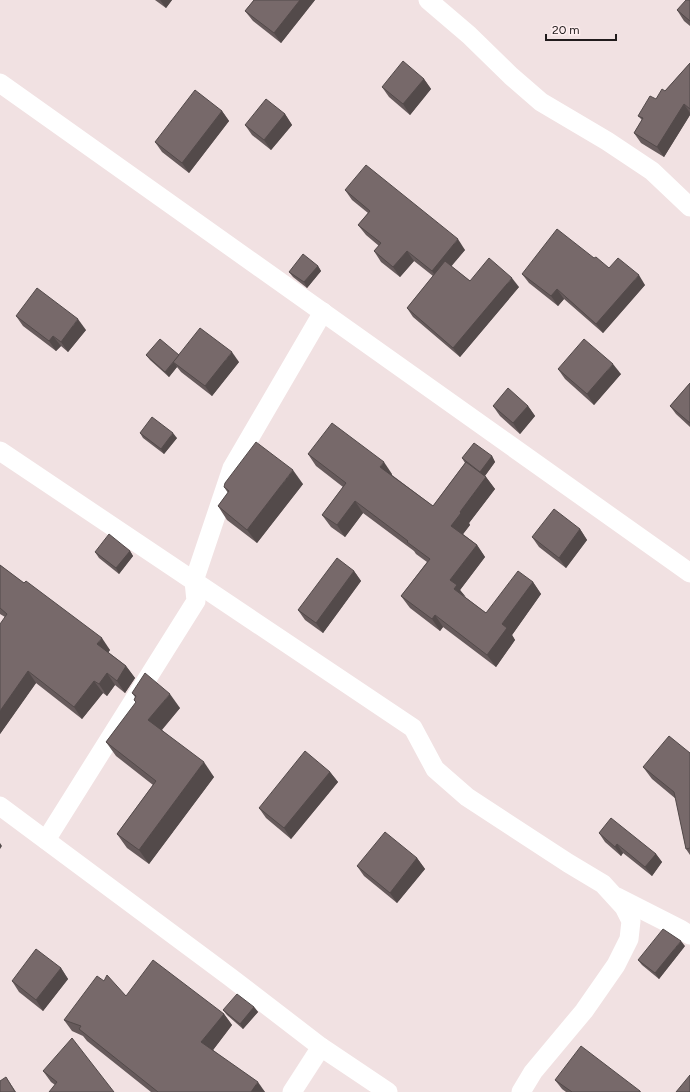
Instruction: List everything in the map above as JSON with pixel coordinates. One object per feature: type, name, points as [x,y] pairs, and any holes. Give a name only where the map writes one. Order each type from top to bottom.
[{"type":"street","points":[[428,0],[469,35],[511,76],[541,102],[607,141],[652,171],[690,207]]},
{"type":"street","points":[[0,83],[690,573]]},
{"type":"street","points":[[46,840],[196,601],[194,581],[232,468],[323,312]]},
{"type":"street","points":[[0,451],[413,728],[435,769],[462,792],[602,884],[624,907],[631,920],[629,939],[616,965],[584,1011],[533,1072],[521,1092]]},
{"type":"street","points":[[0,806],[230,977],[321,1047],[388,1092]]},
{"type":"street","points":[[613,896],[680,928],[690,935]]},
{"type":"street","points":[[292,1092],[321,1047]]},
{"type":"building","points":[[254,0],[300,0],[274,33],[245,11]]},
{"type":"building","points":[[686,0],[690,0],[690,21],[677,10]]},
{"type":"building","points":[[403,61],[424,79],[403,104],[382,87]]},
{"type":"building","points":[[690,63],[690,109],[684,104],[657,147],[634,133],[643,118],[638,116],[650,96],[656,99],[662,89],[665,91]]},
{"type":"building","points":[[195,90],[222,111],[182,163],[155,142]]},
{"type":"building","points":[[266,99],[285,114],[264,140],[245,125]]},
{"type":"building","points":[[366,165],[458,239],[432,271],[407,251],[393,267],[374,251],[381,243],[358,225],[370,211],[345,190]]},
{"type":"building","points":[[557,229],[609,268],[618,258],[639,275],[596,324],[557,289],[551,296],[522,274]]},
{"type":"building","points":[[303,254],[318,266],[304,282],[289,272]]},
{"type":"building","points":[[489,258],[512,278],[453,348],[407,308],[445,261],[470,281]]},
{"type":"building","points":[[37,288],[78,319],[61,342],[53,336],[49,341],[16,316]]},
{"type":"building","points":[[200,328],[232,352],[205,386],[173,362]]},
{"type":"building","points":[[160,339],[179,355],[165,372],[146,355]]},
{"type":"building","points":[[584,339],[613,364],[587,394],[558,369]]},
{"type":"building","points":[[690,383],[690,423],[670,406]]},
{"type":"building","points":[[508,388],[528,406],[513,423],[493,406]]},
{"type":"building","points":[[152,417],[173,433],[161,449],[140,433]]},
{"type":"building","points":[[332,423],[384,462],[380,467],[433,506],[466,462],[486,477],[451,526],[477,545],[450,580],[457,585],[454,589],[486,613],[518,571],[533,582],[502,624],[507,628],[487,655],[435,615],[432,619],[401,596],[430,559],[355,501],[337,525],[322,515],[346,483],[308,454]]},
{"type":"building","points":[[256,442],[293,470],[247,530],[218,506],[229,491],[224,487],[225,483]]},
{"type":"building","points":[[474,443],[492,456],[480,472],[462,458]]},
{"type":"building","points":[[554,509],[580,529],[559,558],[532,537]]},
{"type":"building","points":[[109,534],[130,551],[116,568],[95,552]]},
{"type":"building","points":[[337,558],[354,571],[316,623],[298,610]]},
{"type":"building","points":[[0,565],[24,583],[26,581],[102,638],[97,644],[126,666],[117,681],[107,673],[99,684],[94,681],[74,707],[28,671],[0,711],[0,624],[7,614],[0,608]]},
{"type":"building","points":[[145,673],[170,694],[148,720],[204,762],[139,850],[117,834],[156,781],[106,742],[136,702],[134,700],[136,696],[132,693]]},
{"type":"building","points":[[669,736],[690,753],[690,848],[686,849],[674,792],[643,767]]},
{"type":"building","points":[[305,751],[330,772],[284,828],[259,808]]},
{"type":"building","points":[[611,818],[656,854],[645,867],[617,844],[615,847],[599,833]]},
{"type":"building","points":[[385,832],[417,858],[390,893],[357,866]]},
{"type":"building","points":[[663,929],[681,941],[655,973],[638,960]]},
{"type":"building","points":[[36,949],[61,968],[36,1000],[12,981]]},
{"type":"building","points":[[153,960],[224,1014],[201,1042],[258,1082],[251,1092],[158,1092],[79,1029],[81,1026],[64,1020],[97,976],[104,981],[107,975],[126,996]]},
{"type":"building","points":[[237,994],[254,1007],[240,1024],[223,1010]]},
{"type":"building","points":[[72,1038],[114,1092],[49,1092],[57,1082],[43,1071]]},
{"type":"building","points":[[581,1046],[640,1092],[572,1092],[555,1080]]},
{"type":"building","points":[[690,1075],[690,1092],[676,1092]]},
{"type":"building","points":[[6,1077],[15,1092],[0,1092],[0,1081]]}]
